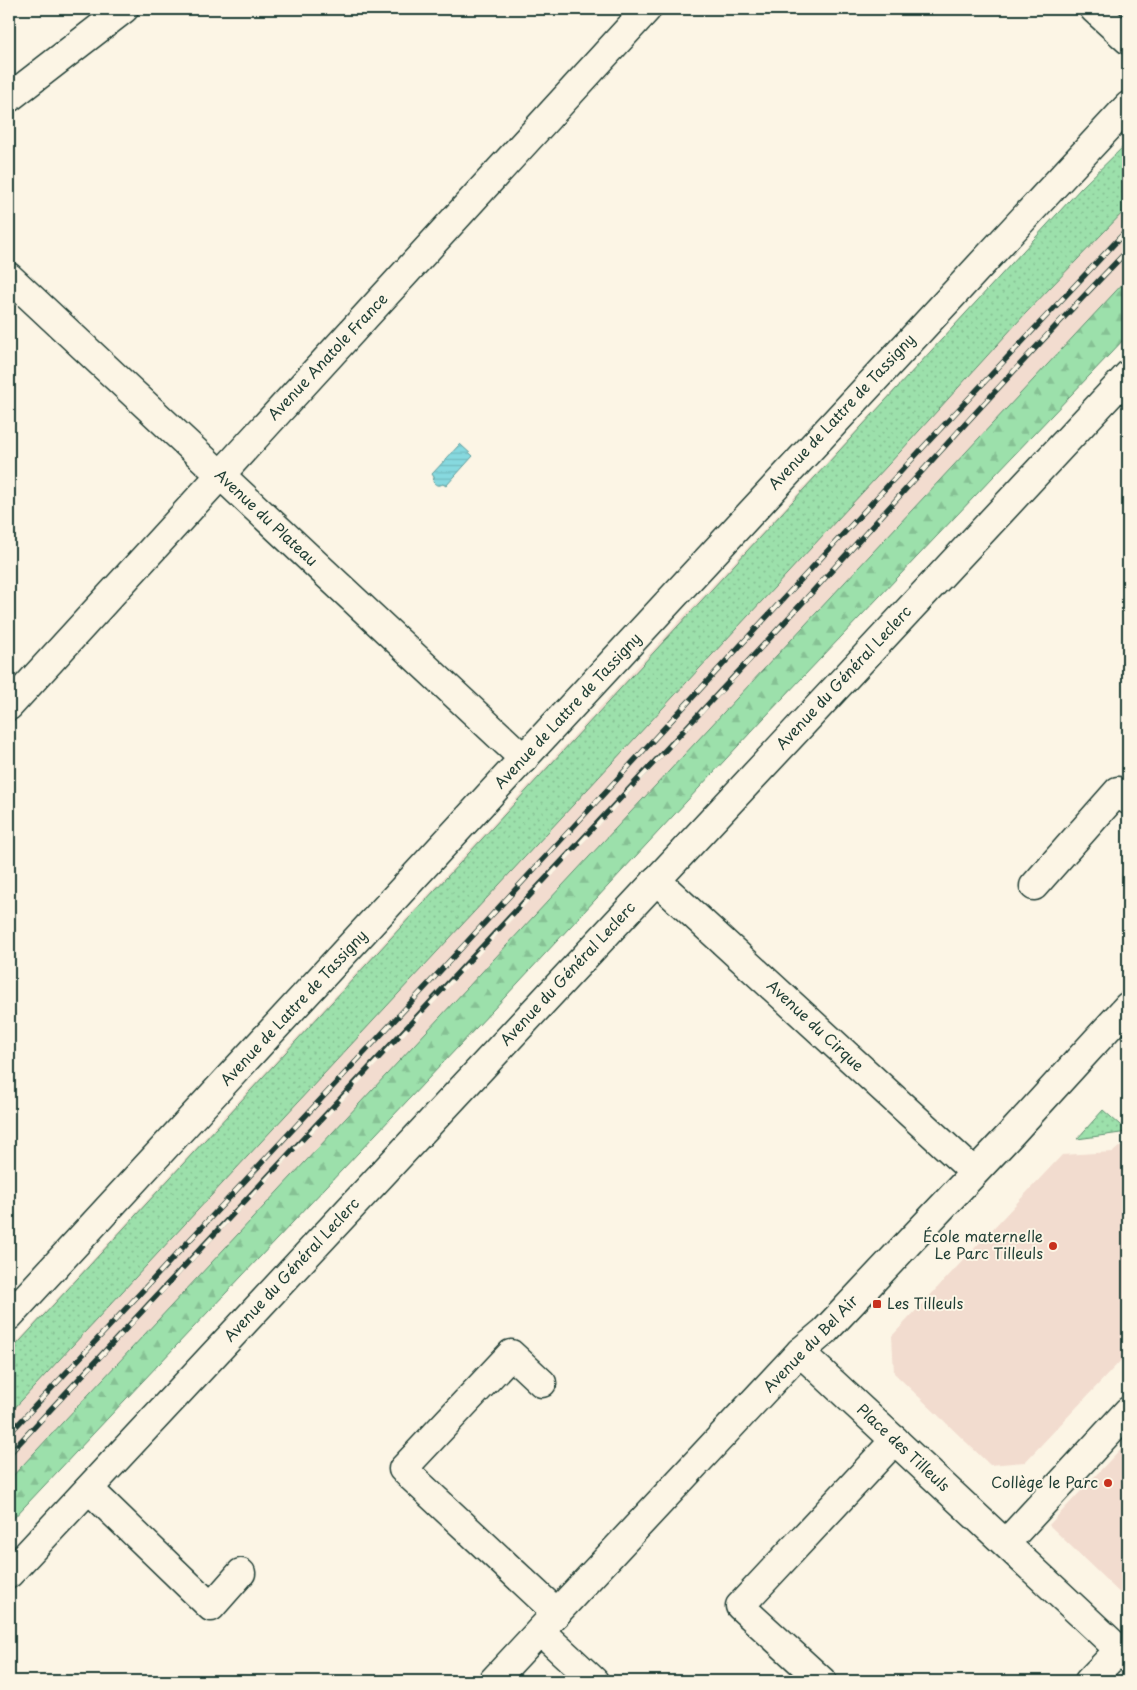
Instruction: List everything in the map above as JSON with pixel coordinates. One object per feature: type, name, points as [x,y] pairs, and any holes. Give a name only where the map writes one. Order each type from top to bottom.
[{"type":"street","points":[[9,98],[124,9]]},
{"type":"street","name":"Avenue Anatole France","points":[[9,706],[647,9]]},
{"type":"street","points":[[1094,9],[1128,40]]},
{"type":"street","name":"Avenue de Lattre de Tassigny","points":[[9,1316],[854,399],[1128,106]]},
{"type":"street","name":"Avenue du Plateau","points":[[9,277],[524,759]]},
{"type":"street","name":"Avenue du Général Leclerc","points":[[9,1574],[1128,375]]},
{"type":"street","points":[[1034,886],[1118,791],[1128,800]]},
{"type":"street","name":"Avenue du Cirque","points":[[656,880],[974,1172]]},
{"type":"street","name":"Avenue du Bel Air","points":[[493,1681],[800,1352],[825,1331],[1128,1006]]},
{"type":"street","name":"Place des Tilleuls","points":[[800,1352],[1124,1654]]},
{"type":"street","points":[[542,1384],[511,1354],[403,1468],[548,1622],[594,1681]]},
{"type":"street","points":[[1006,1543],[1128,1410]]},
{"type":"street","points":[[822,1681],[740,1606],[895,1440]]},
{"type":"street","points":[[88,1489],[210,1607],[241,1573]]},
{"type":"street","points":[[1089,1681],[1124,1654]]},
{"type":"shaded area","points":[[1128,142],[1128,335],[764,718],[492,1011],[9,1523],[9,1351],[687,613],[1081,188]]},
{"type":"shaded area","name":"École maternelle Le Parc Tilleuls","points":[[1119,1147],[1128,1147],[1128,1355],[1025,1462],[990,1465],[894,1373],[892,1336],[1062,1155],[1113,1152]]},
{"type":"shaded area","name":"Collège le Parc","points":[[1128,1441],[1128,1601],[1049,1525]]},
{"type":"green space","points":[[1128,142],[1128,207],[1025,314],[900,452],[9,1414],[9,1353],[1081,188]]},
{"type":"green space","points":[[1128,278],[1128,335],[764,718],[492,1011],[9,1523],[9,1480]]},
{"type":"green space","points":[[1103,1110],[1128,1132],[1077,1139]]},
{"type":"water","points":[[460,444],[473,456],[446,486],[443,484],[437,485],[433,482],[434,477],[432,474]]},
{"type":"railway","points":[[9,1434],[431,981],[928,442],[1128,229]]},
{"type":"railway","points":[[9,1454],[589,834],[996,390],[1128,250]]},
{"type":"place","name":"École maternelle Le Parc Tilleuls","points":[[1053,1246]]},
{"type":"place","name":"Les Tilleuls","points":[[877,1304]]},
{"type":"place","name":"Collège le Parc","points":[[1108,1483]]}]
